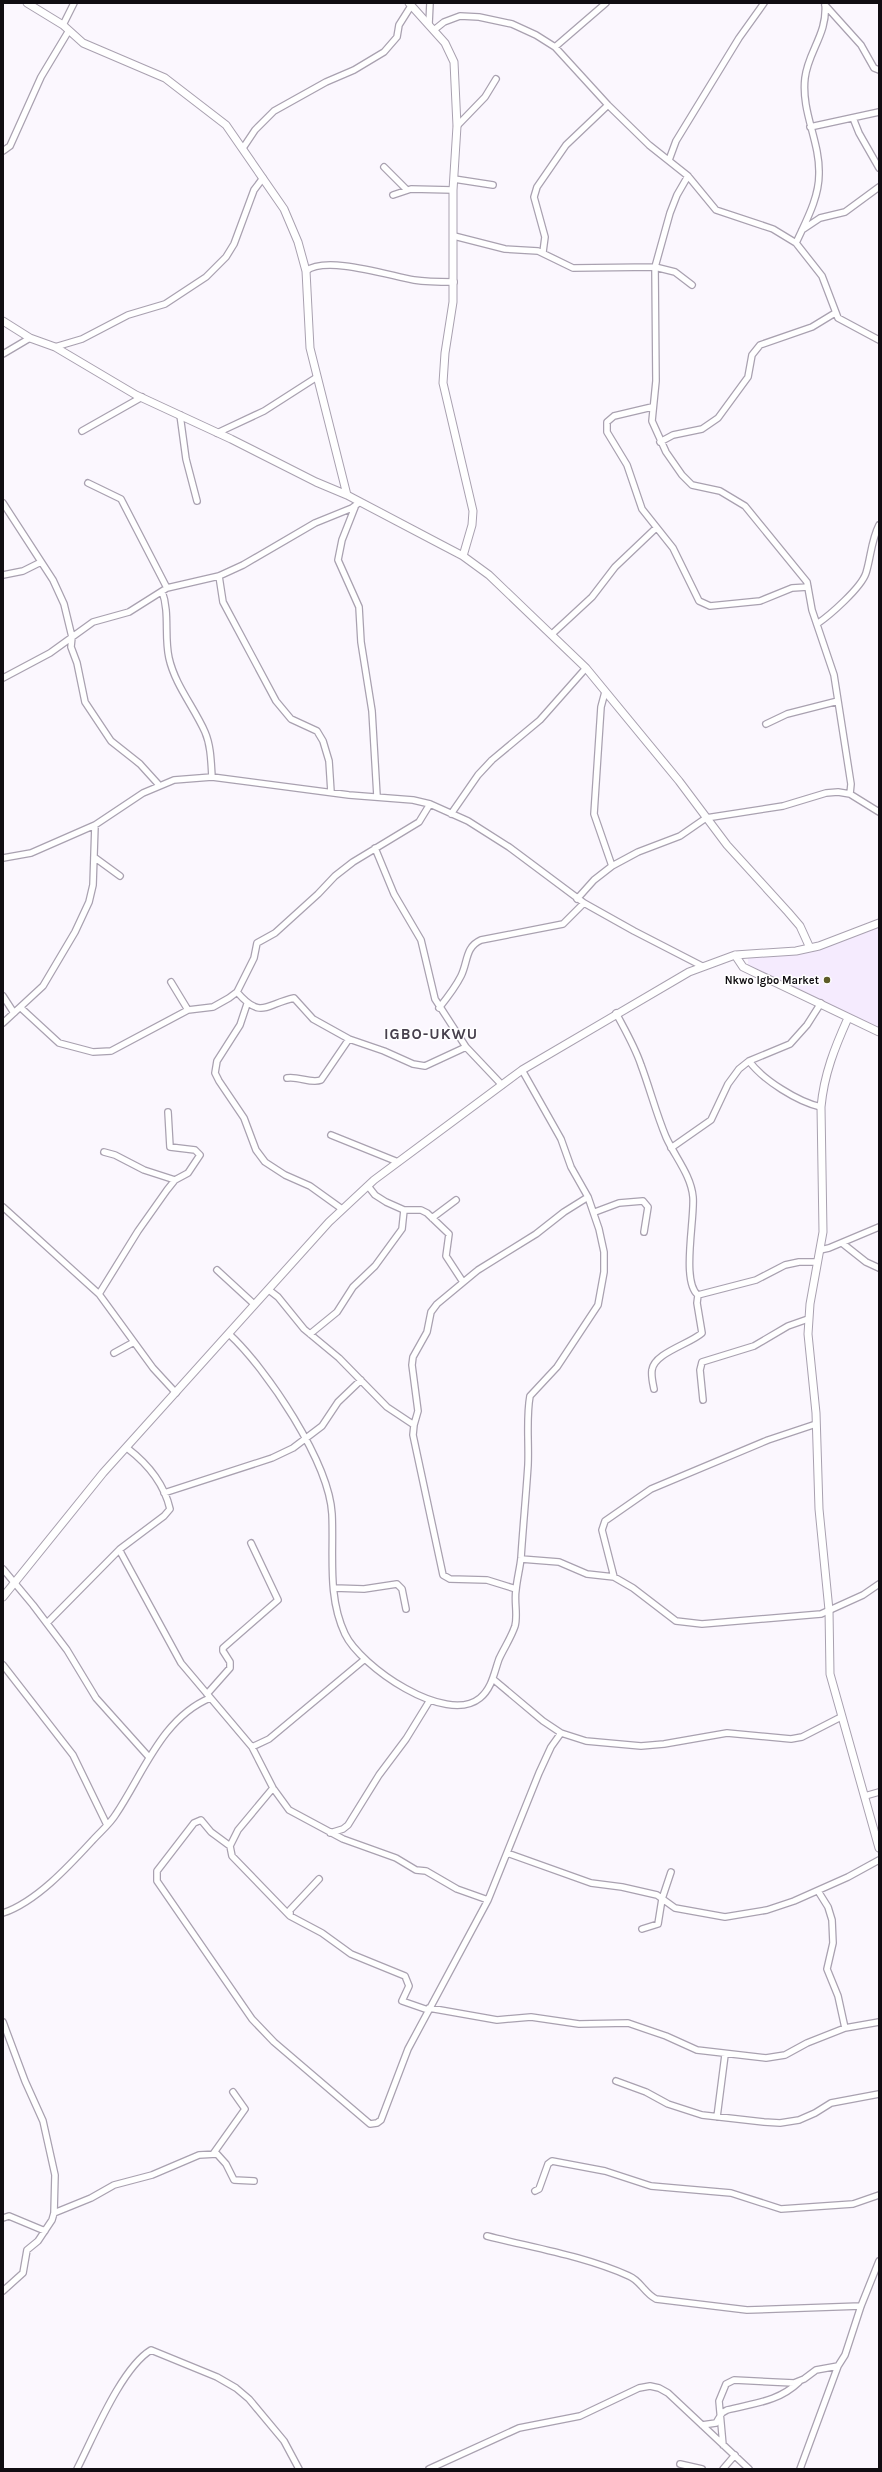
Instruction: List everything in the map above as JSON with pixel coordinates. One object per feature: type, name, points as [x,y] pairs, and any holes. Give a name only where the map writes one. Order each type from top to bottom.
[{"type":"main road","points":[[27,3],[63,25],[68,32],[83,43],[165,78],[226,126],[243,148],[284,209],[306,271],[308,334],[317,377],[347,495]]},
{"type":"main road","points":[[410,4],[445,43],[454,62],[457,126],[453,190],[454,282],[443,383],[473,511],[472,524],[464,556]]},
{"type":"main road","points":[[3,321],[30,338],[55,347],[142,397],[316,482],[347,495],[357,504],[464,556],[489,574],[586,668],[665,764],[727,845],[800,926],[810,948]]},
{"type":"main road","points":[[3,1597],[103,1473],[176,1394],[254,1304],[269,1290],[342,1209],[398,1162],[522,1070],[616,1014],[702,966],[735,955],[810,948],[879,922]]},
{"type":"main road","points":[[744,954],[747,969]]},
{"type":"main road","points":[[735,955],[740,964],[747,969],[879,1032]]},
{"type":"main road","points":[[848,1018],[826,1071],[821,1107],[824,1212],[820,1250],[808,1319],[816,1424],[819,1509],[829,1610],[831,1684],[879,1848]]},
{"type":"street","points":[[63,25],[74,3]]},
{"type":"street","points":[[430,3],[432,27],[460,16],[479,16],[512,24],[536,35],[555,47],[608,105],[649,145],[688,176],[720,212],[773,229],[796,243],[822,276],[834,313],[838,318],[879,340]]},
{"type":"street","points":[[555,47],[606,3]]},
{"type":"street","points":[[669,160],[676,142],[739,38],[764,3]]},
{"type":"street","points":[[243,148],[255,130],[274,111],[326,82],[372,61],[384,52],[398,37],[399,25],[410,4]]},
{"type":"street","points":[[825,4],[861,45],[874,68],[879,70]]},
{"type":"street","points":[[796,243],[802,231],[817,189],[819,174],[804,95],[805,78],[808,66],[822,33],[825,4]]},
{"type":"street","points":[[3,151],[10,146],[41,77],[68,32]]},
{"type":"street","points":[[457,126],[485,97],[496,79]]},
{"type":"street","points":[[543,252],[545,237],[534,197],[536,187],[566,145],[608,105]]},
{"type":"street","points":[[810,127],[879,112]]},
{"type":"street","points":[[853,118],[859,133],[879,168]]},
{"type":"street","points":[[384,167],[407,190]]},
{"type":"street","points":[[688,176],[677,195],[670,213],[655,267],[654,315],[656,366],[652,421],[660,442],[672,463],[692,485],[720,491],[745,506],[801,574],[808,587],[817,624],[834,675],[850,784],[850,794]]},
{"type":"street","points":[[55,347],[82,339],[128,315],[165,304],[206,277],[226,257],[234,244],[252,196],[263,178]]},
{"type":"street","points":[[454,179],[493,185]]},
{"type":"street","points":[[802,231],[820,218],[845,212],[879,187]]},
{"type":"street","points":[[393,196],[407,190],[422,188],[453,190]]},
{"type":"street","points":[[454,236],[505,249],[543,252],[573,268],[655,267],[674,272],[692,285]]},
{"type":"street","points":[[306,271],[320,265],[334,266],[420,280],[454,282]]},
{"type":"street","points":[[660,442],[673,435],[702,429],[718,418],[748,378],[752,355],[760,345],[812,326],[834,313]]},
{"type":"street","points":[[3,354],[30,338]]},
{"type":"street","points":[[218,433],[264,411],[317,377]]},
{"type":"street","points":[[82,431],[142,397]]},
{"type":"street","points":[[652,407],[614,416],[607,422],[606,426],[611,440],[627,465],[642,509],[673,548],[697,597],[705,604],[760,601],[792,588],[808,587]]},
{"type":"street","points":[[180,415],[186,459],[197,501]]},
{"type":"street","points":[[88,483],[121,499],[165,589],[169,657],[175,675],[205,732],[209,743],[212,777]]},
{"type":"street","points":[[3,503],[53,580],[64,604],[72,637],[71,647],[77,663],[85,702],[111,741],[140,764],[158,785]]},
{"type":"street","points":[[3,678],[50,652],[93,622],[129,612],[165,589],[219,576],[242,565],[315,523],[357,504]]},
{"type":"street","points":[[357,504],[342,540],[338,560],[359,607],[361,642],[372,711],[377,796]]},
{"type":"street","points":[[817,624],[835,610],[866,574],[870,550],[879,525]]},
{"type":"street","points":[[552,634],[592,597],[615,567],[656,528]]},
{"type":"street","points":[[3,574],[23,571],[41,562]]},
{"type":"street","points":[[219,576],[223,602],[276,701],[291,719],[317,731],[323,741],[329,761],[331,792]]},
{"type":"street","points":[[451,814],[478,775],[492,760],[540,720],[586,668]]},
{"type":"street","points":[[605,692],[601,707],[594,814],[612,866]]},
{"type":"street","points":[[766,724],[792,712],[838,701]]},
{"type":"street","points":[[3,858],[31,853],[95,825],[158,785],[174,780],[212,777],[331,792],[396,797],[430,804],[451,814],[509,847],[577,899],[634,931],[702,966]]},
{"type":"street","points":[[577,899],[594,880],[612,866],[638,852],[680,836],[706,818],[783,806],[826,793],[850,794],[879,812]]},
{"type":"street","points":[[21,1008],[60,1043],[92,1052],[110,1051],[188,1010],[213,1007],[237,992],[254,958],[257,943],[275,933],[318,894],[335,876],[376,848],[419,822],[430,804]]},
{"type":"street","points":[[3,1023],[21,1008],[43,986],[75,932],[89,902],[94,857],[95,825]]},
{"type":"street","points":[[376,848],[394,894],[420,940],[435,1000],[439,1008],[466,1046],[502,1085]]},
{"type":"street","points":[[94,857],[120,876]]},
{"type":"street","points":[[439,1008],[460,978],[467,953],[474,944],[481,940],[563,924],[584,903]]},
{"type":"street","points":[[171,982],[188,1010]]},
{"type":"street","points":[[237,992],[247,1004],[262,1008],[294,998],[313,1019],[349,1040],[384,1051],[413,1064],[426,1066],[466,1046]]},
{"type":"street","points":[[3,996],[14,1013]]},
{"type":"street","points":[[672,1148],[711,1120],[728,1084],[739,1069],[750,1061],[790,1044],[807,1025],[821,1003]]},
{"type":"street","points":[[247,1004],[240,1025],[217,1061],[215,1073],[244,1118],[256,1150],[265,1162],[279,1172],[310,1186],[342,1209]]},
{"type":"street","points":[[616,1014],[641,1064],[654,1107],[691,1186],[693,1215],[690,1232],[690,1267],[694,1290],[698,1295],[697,1303],[702,1333],[665,1355],[655,1363],[652,1370],[654,1389]]},
{"type":"street","points":[[287,1078],[302,1077],[312,1081],[321,1080],[349,1040]]},
{"type":"street","points":[[750,1061],[766,1077],[801,1101],[821,1107]]},
{"type":"street","points":[[229,1334],[252,1356],[275,1387],[305,1440],[330,1501],[334,1588],[344,1633],[365,1659],[389,1678],[430,1700],[453,1706],[466,1705],[480,1698],[493,1679],[500,1658],[515,1624],[516,1589],[521,1559],[528,1465],[530,1396],[557,1368],[598,1305],[604,1272],[604,1252],[595,1212],[588,1196],[571,1167],[561,1139],[522,1070]]},
{"type":"street","points":[[99,1294],[138,1230],[175,1180],[188,1173],[200,1155],[195,1150],[170,1147],[168,1112]]},
{"type":"street","points":[[331,1135],[398,1162]]},
{"type":"street","points":[[104,1152],[115,1155],[144,1170],[175,1180]]},
{"type":"street","points":[[368,1186],[381,1200],[404,1210],[421,1210],[449,1234],[446,1256],[463,1282]]},
{"type":"street","points":[[516,1589],[487,1580],[450,1579],[443,1575],[413,1436],[418,1411],[412,1365],[414,1357],[424,1342],[431,1312],[463,1282],[588,1196]]},
{"type":"street","points":[[432,1218],[456,1200]]},
{"type":"street","points":[[595,1212],[619,1203],[643,1201],[648,1207],[644,1232]]},
{"type":"street","points":[[3,1207],[99,1294],[134,1342],[176,1394]]},
{"type":"street","points":[[310,1334],[337,1312],[353,1287],[375,1266],[402,1229],[404,1210]]},
{"type":"street","points":[[820,1250],[842,1243],[879,1227]]},
{"type":"street","points":[[842,1243],[866,1262],[879,1268]]},
{"type":"street","points":[[698,1295],[756,1280],[785,1265],[799,1262],[817,1262]]},
{"type":"street","points":[[216,1270],[254,1304]]},
{"type":"street","points":[[269,1290],[278,1297],[310,1334],[361,1380],[387,1407],[414,1425]]},
{"type":"street","points":[[703,1400],[700,1370],[702,1362],[754,1346],[788,1326],[808,1319]]},
{"type":"street","points":[[114,1353],[134,1342]]},
{"type":"street","points":[[164,1493],[223,1472],[272,1458],[305,1440],[322,1426],[338,1402],[361,1380]]},
{"type":"street","points":[[614,1577],[602,1530],[603,1524],[638,1496],[668,1481],[768,1440],[816,1424]]},
{"type":"street","points":[[47,1623],[120,1549],[168,1513],[170,1509],[164,1493],[150,1468],[127,1448]]},
{"type":"street","points":[[3,1913],[20,1904],[60,1874],[116,1815],[148,1756],[180,1720],[208,1696],[230,1668],[230,1662],[223,1651],[223,1648],[278,1600],[278,1596],[251,1543]]},
{"type":"street","points":[[120,1549],[175,1653],[208,1696],[252,1747],[273,1788],[289,1810],[330,1833],[396,1858],[416,1870],[426,1871],[457,1889],[488,1900]]},
{"type":"street","points":[[521,1559],[559,1562],[587,1574],[614,1577],[633,1588],[667,1615],[682,1623],[702,1624],[772,1616],[811,1616],[829,1610],[879,1584]]},
{"type":"street","points":[[3,1569],[67,1650],[96,1698],[148,1756]]},
{"type":"street","points":[[334,1588],[364,1589],[397,1584],[402,1589],[406,1609]]},
{"type":"street","points":[[252,1747],[269,1739],[365,1659]]},
{"type":"street","points":[[3,1665],[73,1756],[107,1825]]},
{"type":"street","points":[[493,1679],[531,1713],[561,1733],[586,1741],[641,1746],[694,1740],[727,1734],[785,1739],[802,1737],[841,1717]]},
{"type":"street","points":[[330,1833],[340,1830],[355,1816],[378,1775],[406,1739],[430,1700]]},
{"type":"street","points":[[230,1846],[211,1832],[201,1820],[198,1820],[157,1871],[157,1881],[252,2019],[274,2042],[370,2124],[377,2123],[381,2120],[408,2049],[488,1900],[539,1773],[551,1746],[561,1733]]},
{"type":"street","points":[[273,1788],[238,1830],[230,1846],[232,1856],[290,1916],[322,1933],[351,1954],[405,1976],[409,1986],[402,2001],[429,2009],[496,2020],[536,2017],[579,2024],[628,2023],[666,2036],[697,2050],[725,2055],[775,2058],[807,2042],[845,2028],[879,2022]]},
{"type":"street","points":[[865,1796],[879,1792]]},
{"type":"street","points":[[507,1853],[591,1883],[622,1887],[657,1896],[675,1908],[725,1917],[767,1910],[818,1891],[879,1860]]},
{"type":"street","points":[[642,1928],[658,1924],[662,1899],[671,1872]]},
{"type":"street","points":[[290,1916],[290,1910],[319,1879]]},
{"type":"street","points":[[818,1891],[828,1907],[833,1925],[833,1943],[827,1969],[838,1996],[845,2028]]},
{"type":"street","points":[[3,2022],[45,2126],[47,2143],[54,2166],[54,2213],[45,2231],[28,2250],[23,2273],[3,2291]]},
{"type":"street","points":[[717,2117],[725,2055]]},
{"type":"street","points":[[616,2081],[646,2092],[668,2104],[702,2115],[780,2123],[808,2116],[830,2103],[879,2094]]},
{"type":"street","points":[[213,2154],[245,2109],[233,2092]]},
{"type":"street","points":[[54,2213],[91,2198],[114,2185],[152,2175],[189,2158],[213,2154],[219,2156],[226,2164],[234,2180],[254,2181]]},
{"type":"street","points":[[535,2191],[539,2189],[548,2164],[552,2161],[605,2170],[651,2186],[731,2193],[781,2209],[853,2204],[879,2195]]},
{"type":"street","points":[[3,2218],[10,2216],[45,2231]]},
{"type":"street","points":[[487,2236],[596,2262],[635,2279],[645,2292],[656,2299],[747,2310],[860,2306]]},
{"type":"street","points":[[800,2469],[838,2366],[845,2355],[860,2306],[879,2260]]},
{"type":"street","points":[[77,2469],[118,2389],[132,2368],[151,2350],[217,2377],[236,2388],[249,2400],[284,2441],[299,2469]]},
{"type":"street","points":[[702,2425],[714,2424],[727,2410],[770,2400],[787,2394],[816,2370],[838,2366]]},
{"type":"street","points":[[723,2445],[719,2417],[719,2401],[722,2389],[729,2380],[800,2382]]},
{"type":"street","points":[[429,2469],[519,2428],[575,2417],[639,2388],[650,2386],[659,2388],[668,2393],[749,2469]]},
{"type":"street","points":[[723,2469],[735,2455]]},
{"type":"street","points":[[680,2464],[702,2469]]},
{"type":"shaded area","name":"Nkwo Igbo Market","points":[[879,926],[879,1030],[750,968],[748,965],[748,957],[791,954]]},
{"type":"place","name":"Nkwo Igbo Market","points":[[827,980]]},
{"type":"district","name":"IGBO-UKWU","points":[[431,1034]]}]
